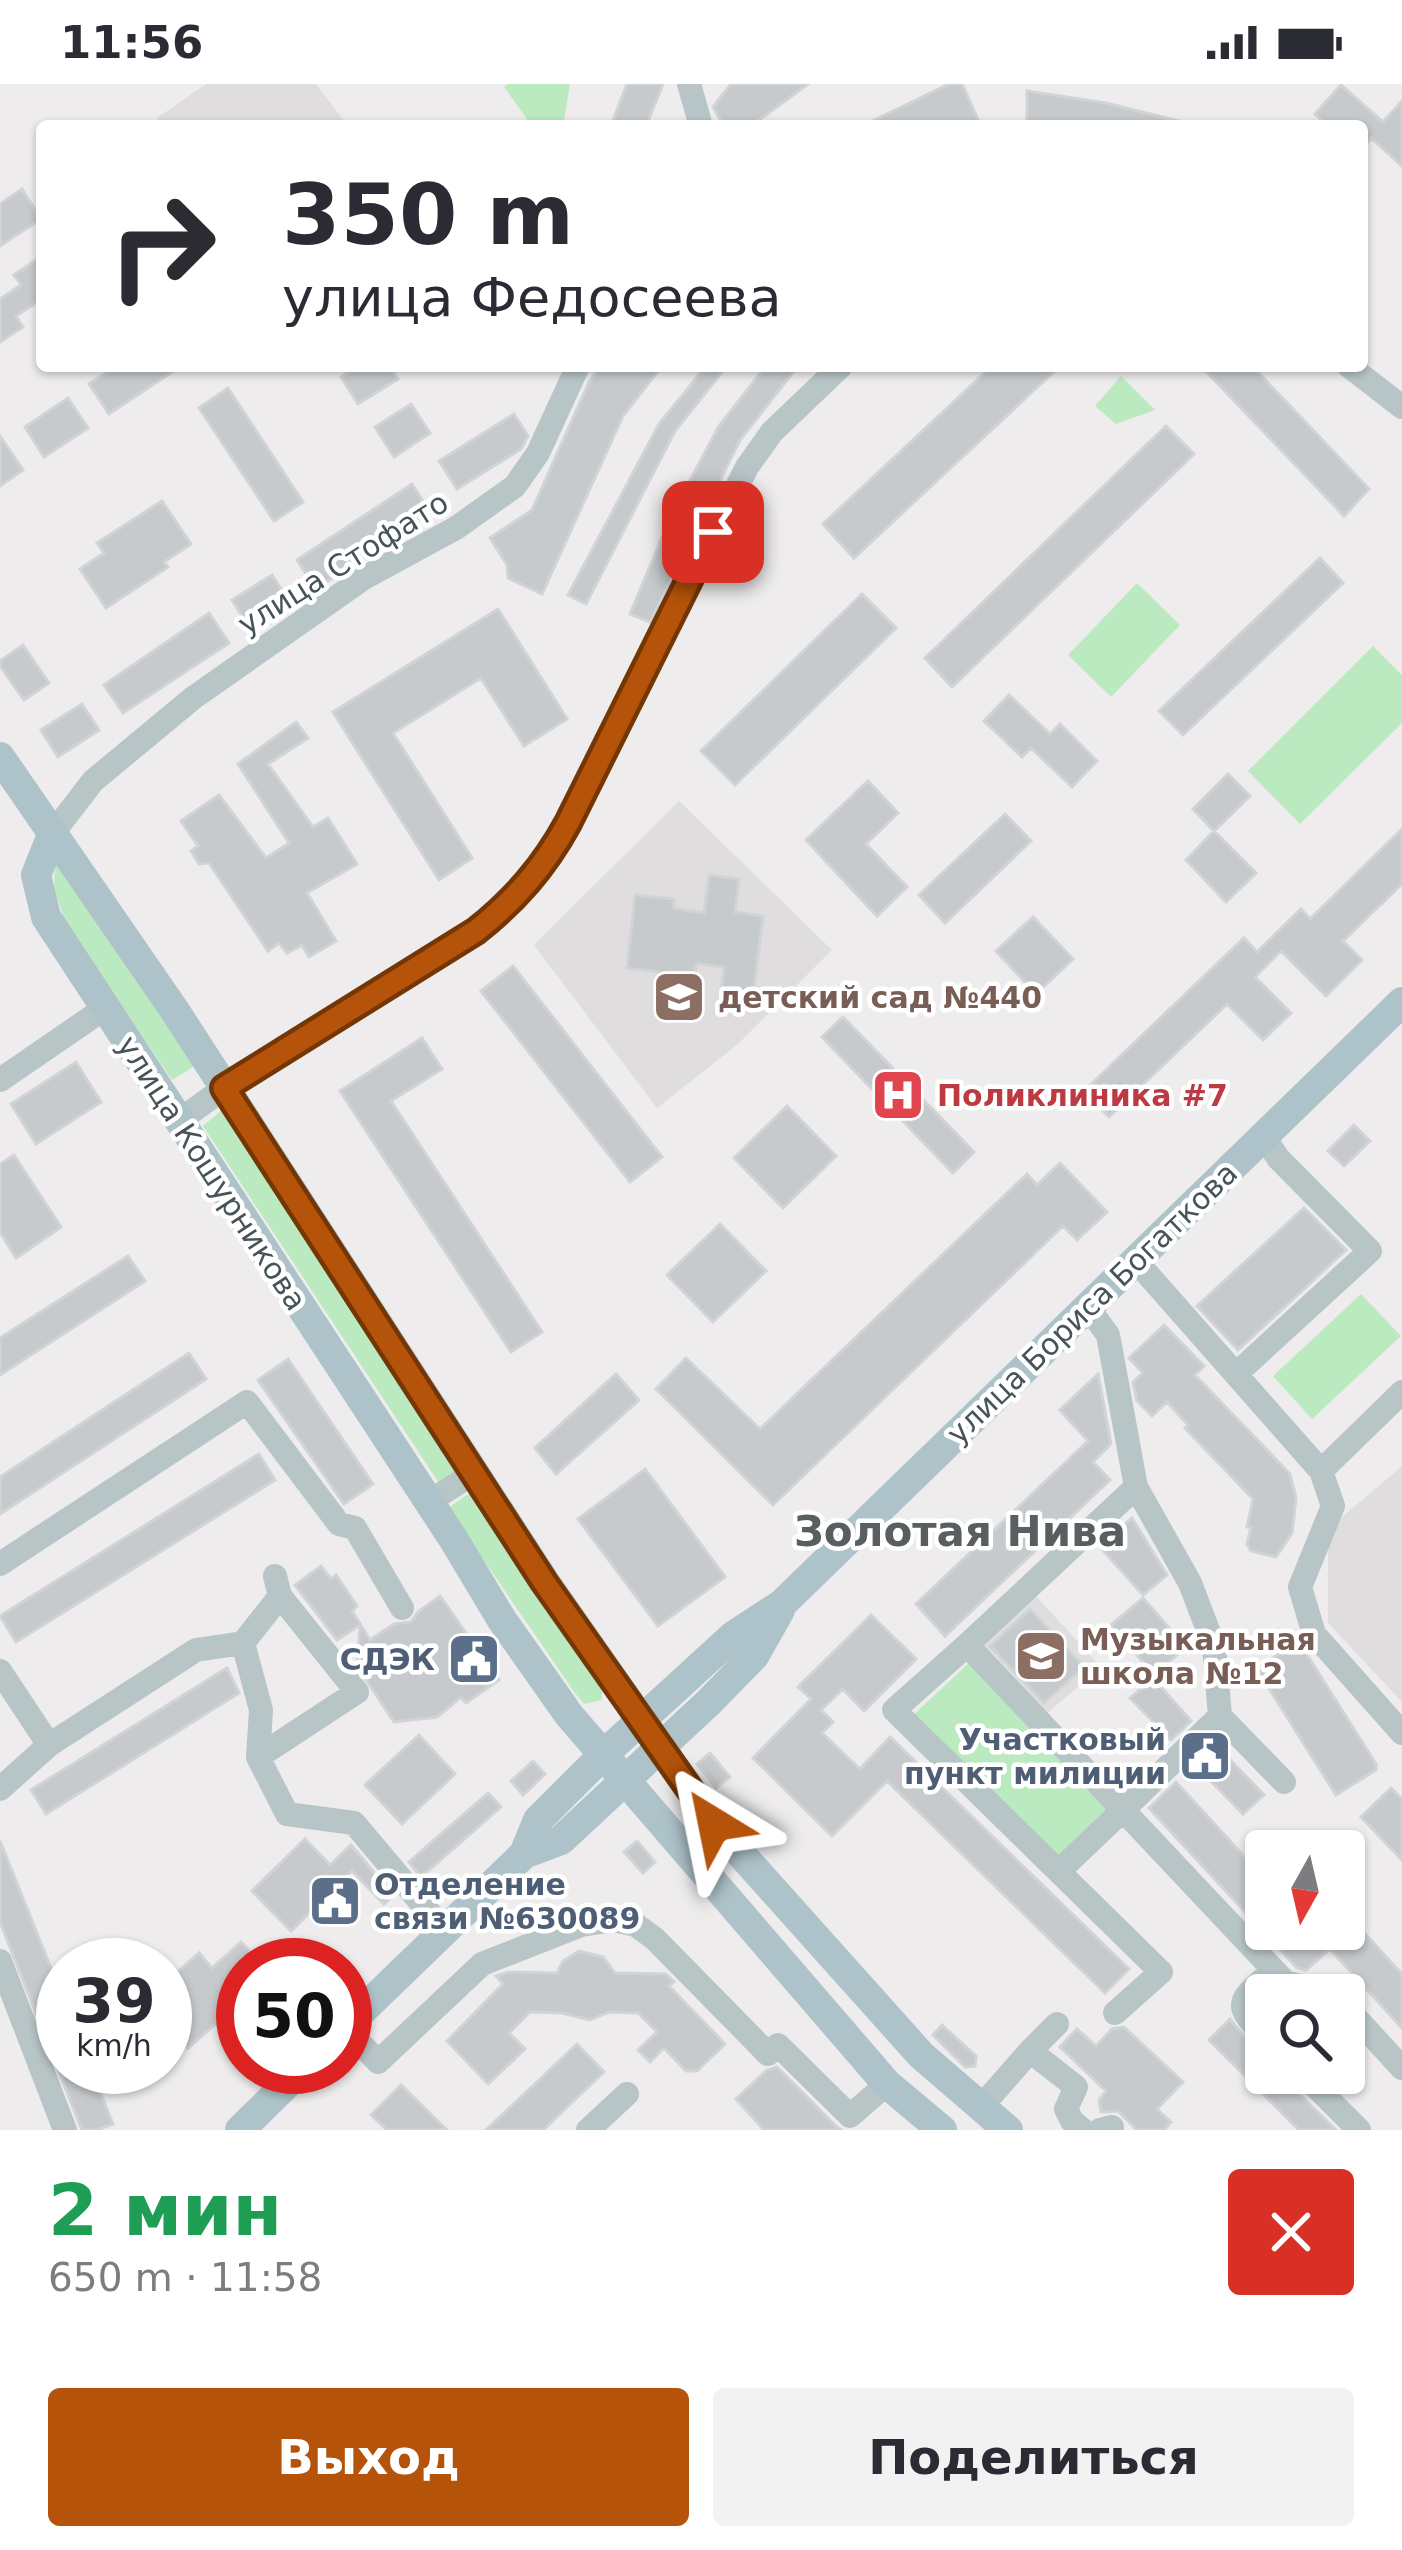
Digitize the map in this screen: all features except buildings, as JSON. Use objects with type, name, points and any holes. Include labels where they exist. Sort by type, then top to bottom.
[{"type":"main road","name":"улица Кошурникова","points":[[0,757],[224,1088],[544,1582],[724,1834],[921,2055],[1008,2130]]},
{"type":"main road","name":"улица Кошурникова","points":[[53,833],[36,875],[46,917],[502,1620],[613,1767],[887,2084],[942,2130]]},
{"type":"main road","name":"улица Бориса Богаткова","points":[[372,2001],[524,1854],[561,1840],[613,1767],[651,1732],[733,1636],[782,1604],[1402,1002]]},
{"type":"main road","name":"улица Бориса Богаткова","points":[[651,1732],[709,1702],[754,1656],[782,1604]]},
{"type":"main road","points":[[709,1702],[693,1736],[688,1764],[724,1834]]},
{"type":"main road","points":[[240,2130],[277,2094]]},
{"type":"street","points":[[689,84],[699,120]]},
{"type":"street","name":"улица Стофато","points":[[53,833],[94,781],[193,698],[364,578],[456,528],[515,486],[538,453],[575,372]]},
{"type":"street","points":[[179,1121],[476,931],[525,887],[568,823],[747,467],[772,432],[835,372]]},
{"type":"street","points":[[1356,372],[1402,407]]},
{"type":"street","points":[[0,1080],[105,1008]]},
{"type":"street","points":[[1236,1374],[1370,1251],[1278,1158],[1265,1138]]},
{"type":"street","points":[[1136,1261],[1321,1471],[1333,1507],[1300,1587],[1304,1603],[1314,1634],[1402,1732]]},
{"type":"street","points":[[1087,1306],[1108,1335],[1136,1486],[1190,1583],[1214,1646],[1220,1715],[1284,1782]]},
{"type":"street","points":[[1321,1471],[1402,1392]]},
{"type":"street","points":[[0,1564],[247,1402],[338,1524],[355,1528],[402,1608]]},
{"type":"street","points":[[428,1503],[474,1473]]},
{"type":"street","points":[[1115,2013],[1161,1972],[894,1710],[1136,1486]]},
{"type":"street","points":[[258,1757],[357,1692],[277,1586],[243,1643],[261,1710],[258,1757],[287,1814],[354,1823],[444,1930]]},
{"type":"street","points":[[0,1789],[49,1745],[196,1651],[243,1643]]},
{"type":"street","points":[[967,1645],[1278,1974]]},
{"type":"street","points":[[0,1671],[49,1745]]},
{"type":"street","points":[[1059,1871],[1220,1715]]},
{"type":"street","points":[[372,2056],[378,2062],[482,1964],[581,1924],[614,1919],[636,1925],[655,1939],[768,2054],[778,2045],[850,2116],[887,2084]]},
{"type":"street","points":[[0,1961],[64,2130]]},
{"type":"street","points":[[1270,1974],[1274,1970]]},
{"type":"street","points":[[981,2107],[1057,2024]]},
{"type":"street","points":[[1365,2028],[1402,2068]]},
{"type":"street","points":[[1030,2051],[1076,2087],[1066,2109],[1083,2130]]},
{"type":"street","points":[[588,2130],[627,2094]]},
{"type":"street","points":[[1323,2094],[1359,2130]]},
{"type":"shaded area","points":[[206,84],[316,84],[343,120],[158,120]]},
{"type":"shaded area","name":"детский сад №440","points":[[679,801],[832,950],[738,1044],[657,1108],[534,945]]},
{"type":"shaded area","points":[[1402,1466],[1402,1702],[1328,1623],[1328,1529]]},
{"type":"shaded area","name":"Музыкальная школа №12","points":[[1035,1595],[1101,1667],[1046,1714],[980,1646]]},
{"type":"green space","points":[[570,84],[564,120],[528,120],[504,87]]},
{"type":"green space","points":[[1121,376],[1155,410],[1116,424],[1095,406]]},
{"type":"green space","points":[[1137,583],[1180,625],[1111,697],[1068,655]]},
{"type":"green space","points":[[1373,646],[1402,675],[1402,723],[1300,824],[1248,771]]},
{"type":"green space","points":[[55,864],[65,867],[196,1065],[172,1080],[66,924],[54,889]]},
{"type":"green space","points":[[222,1110],[461,1469],[439,1483],[203,1126]]},
{"type":"green space","points":[[1361,1294],[1401,1336],[1312,1419],[1273,1376]]},
{"type":"green space","points":[[471,1492],[602,1686],[602,1700],[584,1704],[575,1693],[448,1508]]},
{"type":"green space","points":[[971,1661],[1110,1808],[1059,1858],[911,1717]]},
{"type":"place","name":"детский сад №440","points":[[679,997]]},
{"type":"place","name":"Поликлиника #7","points":[[898,1095]]},
{"type":"place","name":"Музыкальная школа №12","points":[[1041,1656]]},
{"type":"place","name":"СДЭК","points":[[474,1659]]},
{"type":"place","name":"Участковый пункт милиции","points":[[1205,1756]]},
{"type":"place","name":"Отделение связи №630089","points":[[335,1901]]},
{"type":"district","name":"Золотая Нива","points":[[960,1531]]},
{"type":"route","points":[[713,532],[568,823],[538,872],[512,902],[476,931],[224,1088],[544,1582],[714,1824]]}]
